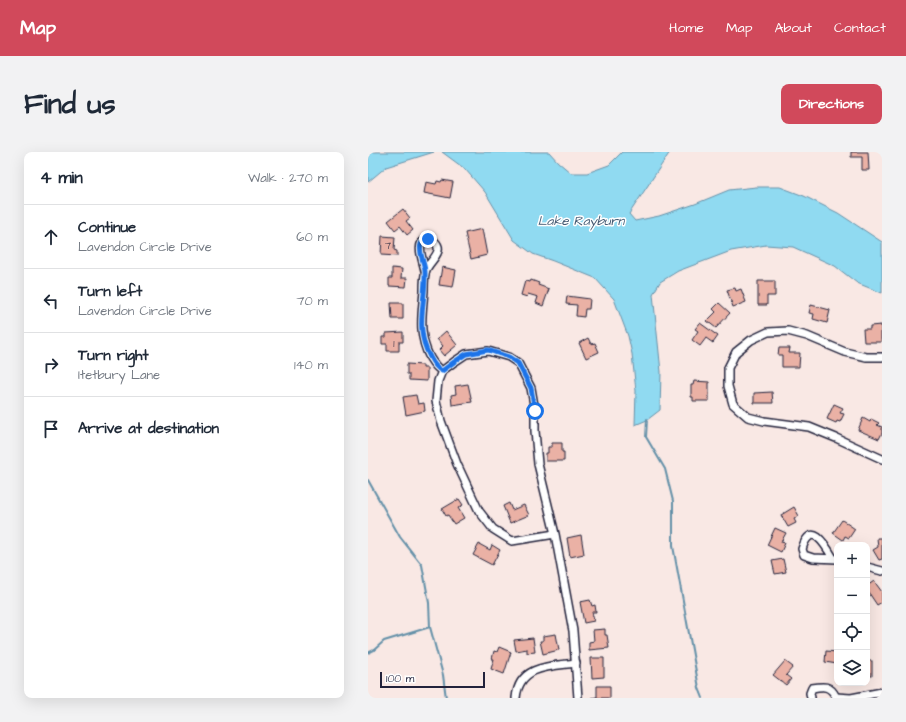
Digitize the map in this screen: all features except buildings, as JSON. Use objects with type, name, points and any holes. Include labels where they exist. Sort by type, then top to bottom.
[{"type":"street","points":[[425,271],[421,323],[422,340],[434,365],[442,371]]},
{"type":"street","points":[[882,357],[866,357],[845,352],[807,336],[788,331],[768,332],[751,340],[736,352],[728,368],[728,386],[733,404],[748,417],[764,421],[809,427],[882,458]]},
{"type":"street","points":[[555,534],[512,541],[493,529],[479,511],[457,464],[441,421],[436,401],[438,381],[442,371],[466,354],[488,350],[509,357],[518,363],[531,388],[535,411],[538,464],[555,534],[573,631],[578,698]]},
{"type":"street","points":[[870,568],[882,571]]},
{"type":"street","points":[[516,698],[516,692],[522,680],[532,670],[576,663]]},
{"type":"street","points":[[811,698],[810,694],[812,688],[818,687],[827,687],[832,690],[835,697],[851,698],[882,692]]},
{"type":"water","points":[[368,152],[434,152],[386,167],[368,182]]},
{"type":"water","name":"Lake Rayburn","points":[[442,152],[549,152],[571,173],[587,173],[609,165],[622,152],[670,152],[629,214],[635,221],[659,216],[695,204],[729,190],[756,187],[780,187],[804,196],[838,213],[882,242],[882,293],[857,283],[835,266],[793,247],[766,245],[731,251],[678,271],[660,282],[653,294],[661,372],[660,410],[647,420],[635,425],[636,391],[632,354],[628,336],[614,299],[595,278],[533,254],[514,240],[485,192],[465,169]]},
{"type":"waterway","points":[[647,419],[646,437],[665,469],[673,501],[673,546],[699,688],[703,698]]},
{"type":"waterway","points":[[368,480],[400,537],[422,565],[429,603],[430,627],[443,675],[446,698]]},
{"type":"waterway","points":[[368,653],[384,641],[430,627]]},
{"type":"route","points":[[428,239],[424,240],[420,244],[421,256],[424,262],[425,271],[421,323],[422,340],[434,365],[442,371],[466,354],[488,350],[509,357],[518,363],[531,388],[535,411]]}]
